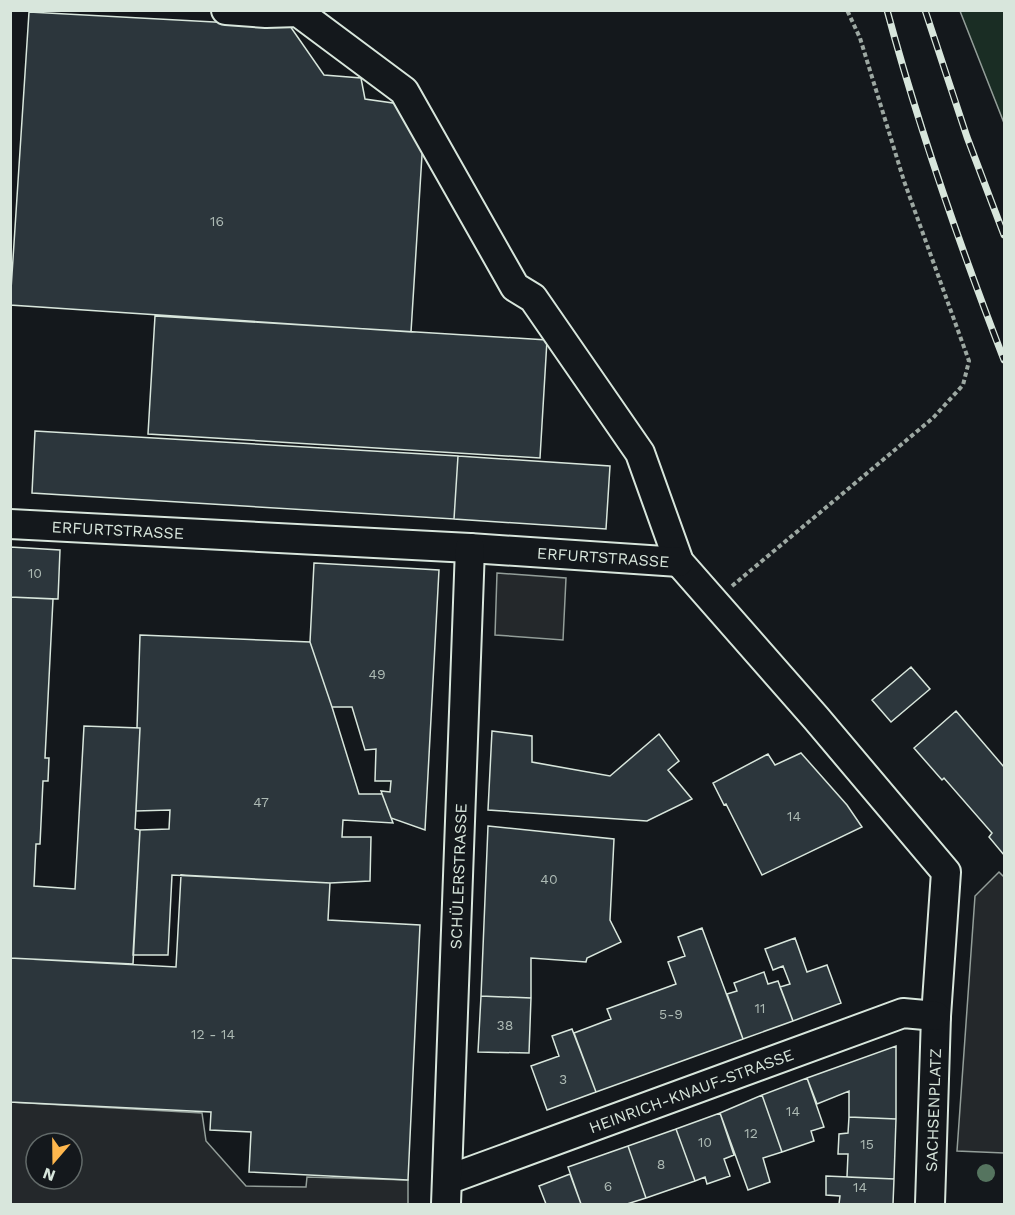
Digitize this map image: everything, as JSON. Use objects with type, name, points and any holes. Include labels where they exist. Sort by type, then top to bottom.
[{"type":"street","points":[[225,10],[266,13],[298,12],[404,91],[515,287],[533,298],[640,453],[679,562]]},
{"type":"street","name":"ERFURTSTRASSE","points":[[10,524],[470,548],[679,562],[816,718],[946,872],[936,1016]]},
{"type":"street","name":"SCHÜLERSTRASSE","points":[[447,1192],[470,548]]},
{"type":"street","name":"HEINRICH-KNAUF-STRASSE","points":[[447,1192],[903,1013],[936,1016]]},
{"type":"street","name":"SACHSENPLATZ","points":[[936,1016],[937,1204]]},
{"type":"path","points":[[713,601],[933,418],[963,385],[969,361],[904,181],[860,38],[847,10]]},
{"type":"green space","points":[[960,11],[1004,11],[1004,123]]},
{"type":"shaded area","points":[[497,573],[566,578],[563,640],[495,635]]},
{"type":"shaded area","points":[[999,872],[1004,877],[1004,1153],[957,1151],[975,896]]},
{"type":"shaded area","points":[[10,1102],[202,1113],[206,1141],[246,1186],[306,1187],[307,1177],[408,1180],[408,1204],[11,1204]]},
{"type":"building","points":[[29,12],[290,26],[324,75],[361,78],[365,99],[407,105],[423,139],[411,332],[10,305]]},
{"type":"building","points":[[155,316],[547,340],[540,458],[148,434]]},
{"type":"building","points":[[35,431],[458,456],[454,519],[32,493]]},
{"type":"building","points":[[458,456],[610,466],[606,529],[454,519]]},
{"type":"building","points":[[10,547],[60,550],[58,599],[10,597]]},
{"type":"building","points":[[314,563],[439,570],[425,830],[391,818],[381,791],[390,792],[391,781],[375,781],[376,749],[365,750],[352,707],[332,707],[310,642]]},
{"type":"building","points":[[10,597],[53,599],[45,758],[49,758],[48,781],[43,781],[40,844],[36,844],[34,886],[75,889],[84,726],[140,728],[135,829],[140,830],[133,964],[10,958]]},
{"type":"building","points":[[140,635],[310,642],[359,794],[382,794],[393,823],[343,820],[342,837],[371,837],[370,881],[330,883],[172,875],[168,955],[133,955],[140,830],[169,829],[170,810],[136,811],[140,728],[137,728]]},
{"type":"building","points":[[911,667],[930,689],[891,722],[872,700]]},
{"type":"building","points":[[956,711],[1004,767],[1004,855],[989,837],[992,833],[944,778],[942,780],[914,748]]},
{"type":"building","points":[[492,731],[532,736],[532,762],[610,776],[659,734],[679,761],[668,770],[692,799],[647,821],[488,810]]},
{"type":"building","points":[[801,753],[847,805],[862,827],[762,875],[713,783],[768,754],[775,765]]},
{"type":"building","points":[[488,826],[614,839],[610,920],[621,942],[587,958],[586,962],[531,958],[531,998],[481,996]]},
{"type":"building","points":[[181,875],[330,883],[328,920],[420,925],[408,1180],[249,1172],[251,1132],[210,1130],[211,1112],[10,1102],[10,958],[176,967]]},
{"type":"building","points":[[702,928],[743,1039],[596,1092],[574,1033],[611,1019],[607,1009],[676,984],[668,962],[685,956],[678,937]]},
{"type":"building","points":[[795,938],[807,972],[827,965],[841,1003],[793,1021],[780,987],[790,984],[783,966],[773,970],[765,949]]},
{"type":"building","points":[[764,972],[768,984],[778,981],[793,1021],[743,1039],[727,994],[737,991],[734,983]]},
{"type":"building","points":[[481,996],[531,998],[529,1053],[478,1052]]},
{"type":"building","points":[[572,1029],[596,1092],[547,1110],[531,1066],[559,1056],[552,1036]]},
{"type":"building","points":[[896,1046],[896,1119],[849,1117],[849,1091],[817,1104],[807,1078]]},
{"type":"building","points":[[807,1078],[824,1127],[811,1131],[814,1141],[782,1152],[762,1095]]},
{"type":"building","points":[[762,1095],[782,1152],[763,1158],[770,1182],[748,1190],[720,1113]]},
{"type":"building","points":[[720,1113],[734,1155],[724,1159],[730,1176],[707,1184],[705,1177],[695,1181],[676,1129]]},
{"type":"building","points":[[849,1117],[896,1119],[894,1179],[847,1177],[848,1154],[838,1154],[839,1134],[848,1133]]},
{"type":"building","points":[[676,1129],[695,1181],[646,1198],[628,1146]]},
{"type":"building","points":[[628,1146],[646,1198],[627,1204],[581,1204],[568,1167]]},
{"type":"building","points":[[570,1174],[581,1204],[546,1204],[539,1186]]},
{"type":"building","points":[[826,1176],[894,1179],[893,1204],[839,1204],[840,1196],[826,1195]]},
{"type":"railway","points":[[887,10],[941,187],[1004,360]]},
{"type":"railway","points":[[925,10],[967,137],[1004,235]]}]
